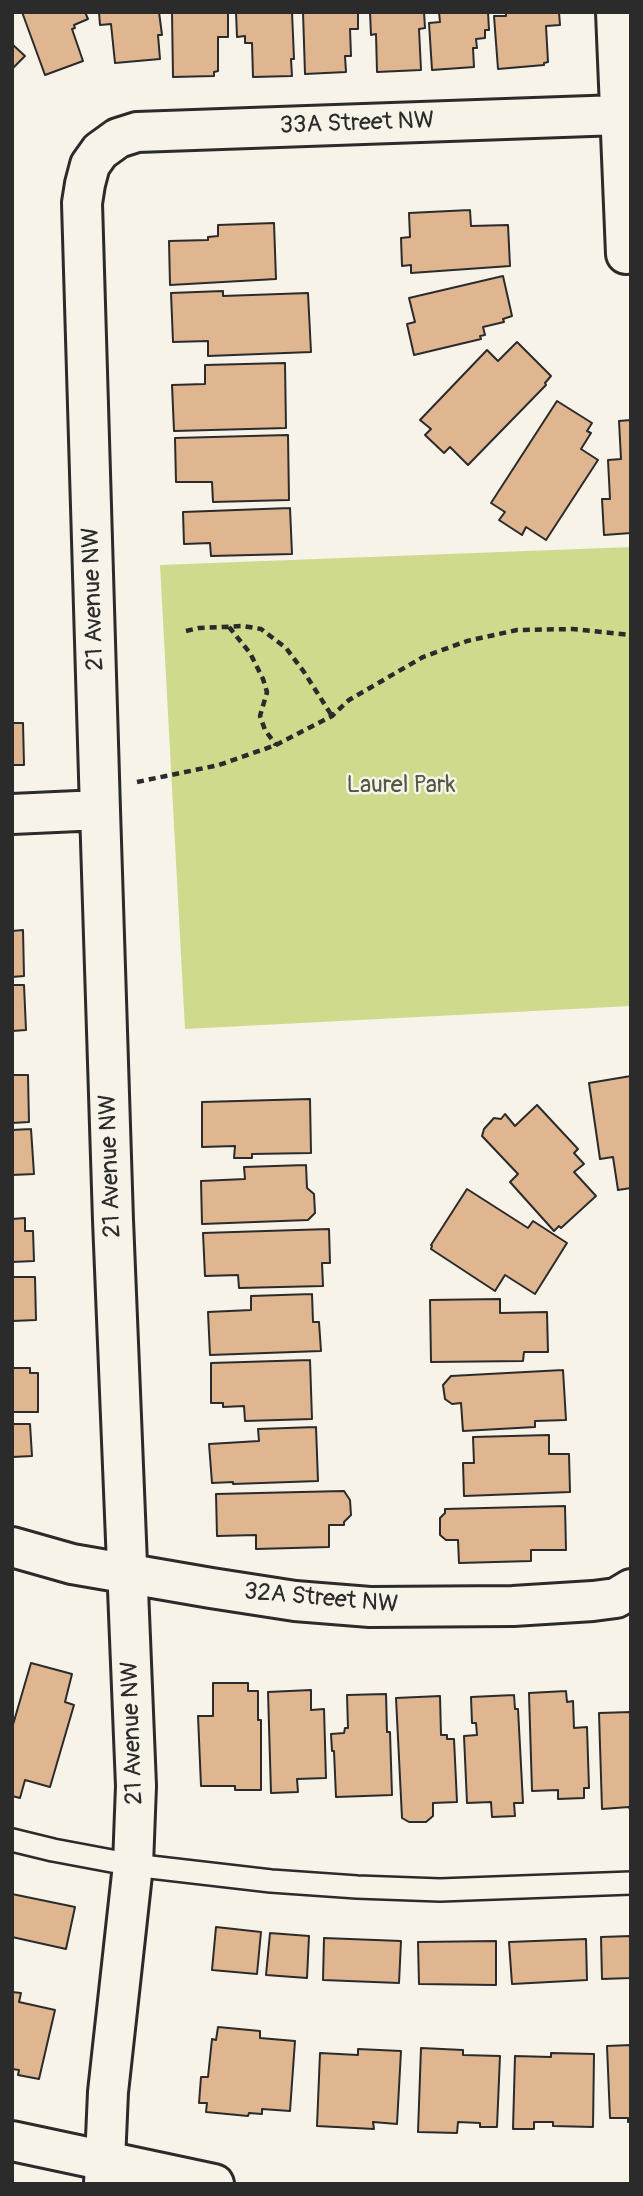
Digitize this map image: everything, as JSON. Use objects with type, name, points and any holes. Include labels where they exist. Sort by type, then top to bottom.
[{"type":"street","points":[[616,12],[626,254]]},
{"type":"street","name":"33A Street NW","points":[[100,151],[118,138],[137,132],[620,115]]},
{"type":"street","name":"21 Avenue NW","points":[[100,151],[90,165],[82,203],[112,1206],[136,1786],[133,1864],[108,2092],[104,2173]]},
{"type":"street","points":[[12,814],[100,799]]},
{"type":"street","name":"32A Street NW","points":[[12,1547],[72,1564],[295,1601],[370,1607],[513,1606],[593,1601],[616,1598],[631,1589]]},
{"type":"street","points":[[12,2141],[104,2173],[214,2184]]},
{"type":"lane","points":[[12,1840],[133,1864],[271,1881],[357,1887],[440,1890],[631,1883]]},
{"type":"path","points":[[228,626],[250,653],[264,679],[267,692],[260,716],[265,730],[276,745]]},
{"type":"path","points":[[186,631],[228,626],[261,629],[286,648],[332,716]]},
{"type":"path","points":[[100,799],[136,782],[219,765],[276,745],[332,716],[349,700],[424,657],[467,641],[517,630],[573,629],[631,635]]},
{"type":"green space","name":"Laurel Park","points":[[631,547],[631,1006],[185,1029],[160,565]]},
{"type":"building","points":[[22,12],[85,12],[88,19],[74,25],[75,28],[72,29],[83,61],[45,75]]},
{"type":"building","points":[[99,12],[159,12],[162,35],[158,35],[160,59],[115,63],[111,24],[100,25]]},
{"type":"building","points":[[172,12],[228,12],[228,37],[218,37],[218,71],[214,72],[214,76],[173,77]]},
{"type":"building","points":[[236,12],[292,12],[292,76],[253,77],[252,43],[245,43],[245,36],[237,37]]},
{"type":"building","points":[[303,12],[358,12],[358,29],[350,29],[351,56],[345,56],[346,72],[305,74]]},
{"type":"building","points":[[370,12],[424,12],[425,28],[419,29],[421,70],[377,72],[376,34],[371,35]]},
{"type":"building","points":[[439,12],[488,12],[489,30],[485,30],[485,38],[476,39],[477,48],[473,48],[474,67],[432,70],[429,23],[440,22]]},
{"type":"building","points":[[506,12],[559,12],[560,25],[546,26],[548,62],[544,65],[498,69],[494,16],[506,16]]},
{"type":"building","points":[[12,44],[25,56],[12,69]]},
{"type":"building","points":[[470,210],[471,226],[508,225],[510,266],[411,273],[411,265],[402,266],[401,238],[410,237],[409,213]]},
{"type":"building","points":[[274,223],[276,279],[170,285],[169,241],[208,240],[208,237],[218,236],[218,225]]},
{"type":"building","points":[[503,276],[512,316],[503,319],[504,322],[483,327],[485,335],[480,336],[481,339],[414,355],[407,324],[415,322],[409,298]]},
{"type":"building","points":[[223,291],[223,296],[308,293],[311,352],[208,356],[208,341],[173,342],[171,293]]},
{"type":"building","points":[[517,342],[551,376],[546,385],[468,465],[450,447],[444,453],[425,435],[431,429],[420,420],[487,350],[498,361]]},
{"type":"building","points":[[285,363],[286,428],[174,431],[172,385],[205,384],[205,365]]},
{"type":"building","points":[[557,401],[592,423],[587,431],[591,433],[581,449],[598,460],[546,540],[526,527],[522,535],[499,520],[505,512],[491,503]]},
{"type":"building","points":[[631,420],[631,533],[604,535],[602,499],[610,499],[608,460],[621,459],[619,421]]},
{"type":"building","points":[[288,435],[289,500],[213,502],[212,482],[176,482],[175,438]]},
{"type":"building","points":[[290,508],[292,554],[211,556],[210,543],[184,544],[183,512]]},
{"type":"building","points":[[12,723],[23,723],[24,765],[12,765]]},
{"type":"building","points":[[23,930],[24,976],[12,977],[12,931]]},
{"type":"building","points":[[12,985],[24,985],[26,1030],[12,1031]]},
{"type":"building","points":[[12,1075],[28,1075],[29,1122],[12,1123]]},
{"type":"building","points":[[631,1076],[631,1188],[618,1190],[613,1157],[600,1159],[589,1083]]},
{"type":"building","points":[[310,1099],[311,1153],[252,1154],[252,1158],[234,1158],[235,1146],[202,1147],[202,1102]]},
{"type":"building","points":[[537,1105],[578,1149],[574,1153],[584,1164],[574,1172],[596,1196],[561,1228],[559,1226],[554,1231],[510,1182],[518,1174],[482,1136],[484,1129],[494,1118],[501,1119],[505,1114],[515,1126]]},
{"type":"building","points":[[31,1129],[34,1174],[12,1175],[12,1130]]},
{"type":"building","points":[[306,1165],[307,1188],[314,1194],[315,1213],[308,1220],[202,1224],[201,1181],[245,1179],[244,1167]]},
{"type":"building","points":[[467,1189],[528,1228],[533,1221],[567,1243],[535,1294],[505,1275],[495,1291],[431,1249]]},
{"type":"building","points":[[25,1218],[25,1231],[33,1231],[34,1261],[12,1262],[12,1219]]},
{"type":"building","points":[[329,1229],[330,1263],[322,1263],[323,1286],[239,1288],[238,1275],[205,1276],[203,1233]]},
{"type":"building","points":[[12,1277],[35,1277],[36,1320],[12,1321]]},
{"type":"building","points":[[312,1294],[313,1322],[319,1322],[321,1351],[210,1355],[208,1312],[251,1310],[251,1296]]},
{"type":"building","points":[[500,1299],[500,1313],[547,1312],[548,1352],[524,1352],[523,1361],[431,1362],[430,1300]]},
{"type":"building","points":[[310,1360],[312,1419],[245,1421],[244,1406],[223,1407],[223,1403],[211,1403],[211,1363]]},
{"type":"building","points":[[12,1368],[30,1368],[30,1373],[38,1373],[38,1412],[12,1412]]},
{"type":"building","points":[[563,1370],[566,1420],[535,1421],[535,1427],[463,1431],[461,1403],[452,1404],[445,1399],[443,1385],[451,1376]]},
{"type":"building","points":[[12,1424],[30,1424],[32,1456],[12,1457]]},
{"type":"building","points":[[316,1427],[318,1481],[212,1483],[209,1444],[259,1441],[258,1429]]},
{"type":"building","points":[[549,1435],[549,1454],[569,1454],[570,1492],[464,1496],[463,1463],[474,1463],[473,1437]]},
{"type":"building","points":[[344,1491],[350,1500],[351,1515],[344,1525],[329,1525],[329,1547],[256,1549],[256,1535],[217,1536],[216,1494]]},
{"type":"building","points":[[565,1506],[566,1550],[531,1550],[531,1561],[459,1563],[458,1540],[446,1540],[440,1535],[440,1518],[445,1509]]},
{"type":"building","points":[[31,1663],[72,1674],[65,1702],[74,1705],[50,1787],[25,1780],[20,1798],[12,1796],[12,1728]]},
{"type":"building","points":[[213,1683],[248,1683],[248,1691],[258,1691],[258,1720],[261,1720],[261,1790],[235,1790],[235,1786],[201,1786],[198,1716],[213,1716]]},
{"type":"building","points":[[311,1690],[311,1710],[324,1709],[326,1778],[297,1779],[298,1792],[271,1793],[268,1692]]},
{"type":"building","points":[[566,1691],[567,1702],[573,1701],[574,1728],[587,1727],[589,1788],[584,1788],[584,1798],[558,1799],[558,1790],[532,1791],[529,1693]]},
{"type":"building","points":[[386,1694],[392,1795],[336,1797],[331,1734],[344,1733],[345,1728],[348,1728],[347,1695]]},
{"type":"building","points":[[514,1695],[515,1709],[518,1709],[523,1803],[514,1803],[515,1816],[492,1817],[491,1802],[467,1803],[464,1736],[477,1735],[476,1723],[472,1723],[471,1697]]},
{"type":"building","points":[[440,1696],[441,1735],[454,1739],[457,1802],[433,1803],[433,1816],[426,1822],[409,1822],[402,1818],[396,1698]]},
{"type":"building","points":[[631,1712],[631,1813],[629,1807],[602,1809],[599,1713]]},
{"type":"building","points":[[12,1894],[75,1907],[66,1949],[12,1937]]},
{"type":"building","points":[[216,1927],[261,1932],[257,1974],[212,1970]]},
{"type":"building","points":[[270,1933],[309,1936],[307,1978],[266,1975]]},
{"type":"building","points":[[631,1936],[631,1978],[602,1979],[601,1937]]},
{"type":"building","points":[[324,1938],[401,1941],[399,1983],[323,1980]]},
{"type":"building","points":[[586,1939],[587,1980],[512,1984],[509,1942]]},
{"type":"building","points":[[496,1941],[496,1985],[419,1984],[418,1942]]},
{"type":"building","points":[[12,1992],[21,1993],[19,2002],[55,2010],[39,2079],[18,2075],[19,2070],[12,2069]]},
{"type":"building","points":[[218,2027],[260,2031],[260,2038],[295,2041],[290,2111],[262,2109],[262,2114],[249,2113],[248,2116],[206,2112],[207,2103],[199,2103],[201,2077],[208,2077],[212,2039],[216,2040]]},
{"type":"building","points":[[631,2045],[631,2122],[628,2122],[628,2118],[610,2118],[607,2046]]},
{"type":"building","points":[[421,2048],[463,2050],[463,2055],[500,2056],[497,2127],[480,2127],[480,2123],[458,2122],[457,2133],[418,2132]]},
{"type":"building","points":[[358,2049],[401,2051],[397,2124],[373,2122],[374,2129],[317,2126],[320,2053],[358,2055]]},
{"type":"building","points":[[551,2053],[594,2054],[593,2127],[553,2126],[553,2122],[534,2122],[534,2129],[513,2129],[515,2056],[551,2057]]}]
